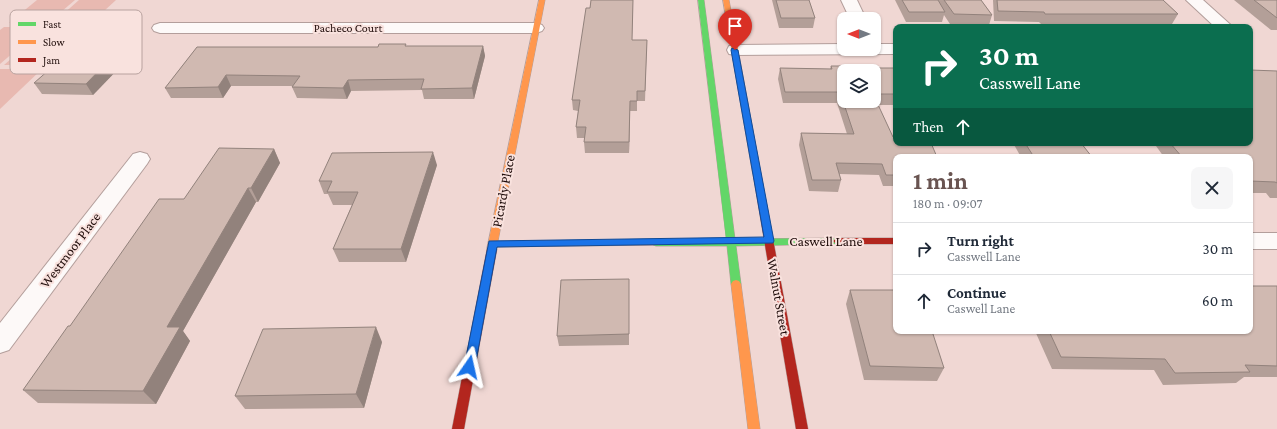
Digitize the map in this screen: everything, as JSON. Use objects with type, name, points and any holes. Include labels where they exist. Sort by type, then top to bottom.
[{"type":"street","name":"Picardy Place","points":[[458,429],[492,244],[542,0]]},
{"type":"street","points":[[701,0],[732,241],[754,429]]},
{"type":"street","name":"Walnut Street","points":[[726,0],[770,241],[802,429]]},
{"type":"street","points":[[849,0],[855,12]]},
{"type":"street","points":[[1194,0],[1222,24]]},
{"type":"street","name":"Pacheco Court","points":[[160,28],[536,28]]},
{"type":"street","points":[[735,50],[837,49]]},
{"type":"street","points":[[881,49],[893,50]]},
{"type":"street","name":"Westmoor Place","points":[[0,342],[140,159]]},
{"type":"street","name":"Caswell Lane","points":[[492,244],[732,241],[893,241]]},
{"type":"street","points":[[1253,241],[1277,241]]},
{"type":"shaded area","points":[[37,0],[75,0],[63,10],[25,10]]},
{"type":"shaded area","points":[[79,0],[116,0],[105,10],[68,10]]},
{"type":"shaded area","points":[[4,27],[10,27],[10,55],[0,64],[0,30]]},
{"type":"shaded area","points":[[10,60],[10,65],[4,65]]},
{"type":"shaded area","points":[[0,69],[10,69],[10,74],[37,74],[0,109]]},
{"type":"building","points":[[591,0],[633,0],[632,40],[647,40],[645,91],[637,91],[637,101],[630,101],[629,142],[584,142],[586,127],[576,127],[580,100],[572,100],[586,8],[590,8]]},
{"type":"building","points":[[776,0],[809,0],[815,18],[781,18]]},
{"type":"building","points":[[902,0],[938,0],[945,12],[909,12]]},
{"type":"building","points":[[944,0],[981,0],[992,15],[954,14]]},
{"type":"building","points":[[997,0],[1163,0],[1178,14],[1045,14],[1044,12],[998,11]]},
{"type":"building","points":[[1254,0],[1277,0],[1277,18]]},
{"type":"building","points":[[379,44],[406,44],[405,46],[483,46],[472,88],[421,89],[424,79],[348,80],[343,88],[292,87],[300,76],[226,75],[218,87],[165,88],[197,47],[378,47]]},
{"type":"building","points":[[831,66],[837,66],[837,92],[785,92],[780,68],[832,69]]},
{"type":"building","points":[[881,68],[893,68],[893,94],[881,94]]},
{"type":"building","points":[[1253,70],[1277,71],[1277,183],[1253,181],[1253,154],[1179,154],[1173,146],[1253,146]]},
{"type":"building","points":[[44,74],[96,74],[86,84],[34,83]]},
{"type":"building","points":[[845,108],[880,108],[893,137],[893,146],[932,146],[936,154],[893,154],[893,175],[886,175],[882,164],[836,163],[841,180],[812,180],[801,133],[854,134]]},
{"type":"building","points":[[1027,146],[1083,146],[1090,154],[1032,154]]},
{"type":"building","points":[[219,148],[274,149],[251,188],[248,188],[167,327],[180,327],[143,391],[23,390],[159,199],[184,199]]},
{"type":"building","points":[[433,152],[401,249],[333,249],[358,192],[327,192],[332,181],[319,181],[332,153]]},
{"type":"building","points":[[629,279],[629,334],[557,336],[561,280]]},
{"type":"building","points":[[1253,286],[1277,286],[1277,366],[1245,365],[1250,372],[1175,373],[1165,359],[1061,357],[1050,334],[1253,334]]},
{"type":"building","points":[[850,290],[893,290],[893,334],[933,334],[944,368],[870,366]]},
{"type":"building","points":[[376,327],[356,394],[235,396],[263,329]]},
{"type":"traffic: fast","points":[[701,0],[736,284]]},
{"type":"traffic: fast","points":[[656,243],[838,241]]},
{"type":"traffic: slow","points":[[492,249],[542,0]]},
{"type":"traffic: slow","points":[[726,0],[757,174]]},
{"type":"traffic: slow","points":[[493,244],[656,243]]},
{"type":"traffic: slow","points":[[736,284],[754,429]]},
{"type":"traffic: jam","points":[[757,174],[802,429]]},
{"type":"traffic: jam","points":[[838,241],[893,241]]},
{"type":"traffic: jam","points":[[458,429],[492,249]]},
{"type":"route","points":[[469,367],[492,244],[770,241],[735,50]]}]
